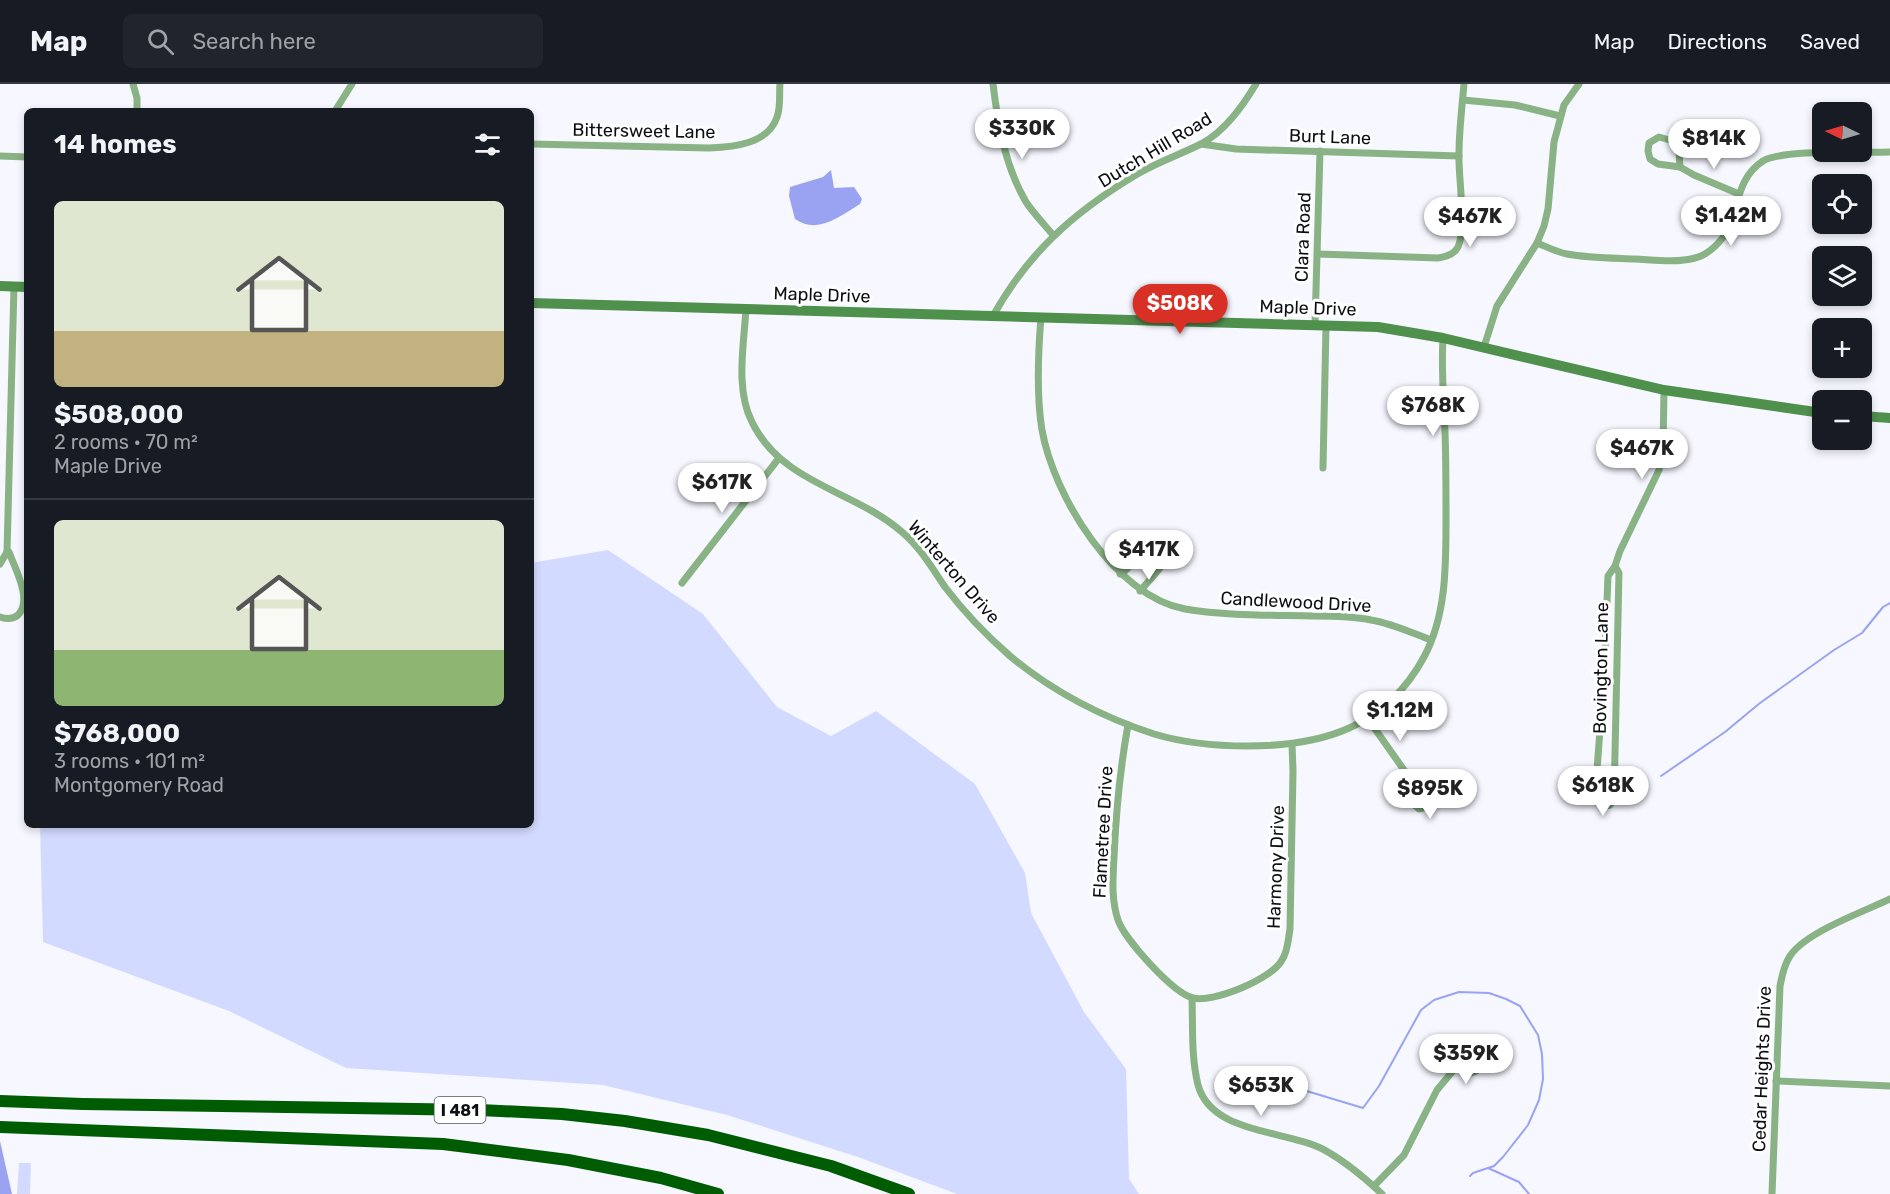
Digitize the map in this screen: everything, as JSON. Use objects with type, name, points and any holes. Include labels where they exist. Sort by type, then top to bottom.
[{"type":"highway","name":"I 481","points":[[0,1101],[480,1110],[562,1114],[625,1121],[729,1140],[831,1166],[909,1194]]},
{"type":"highway","name":"I 481","points":[[0,1127],[443,1144],[568,1160],[661,1178],[718,1194]]},
{"type":"street","points":[[132,84],[137,98],[137,108]]},
{"type":"street","points":[[337,108],[352,84]]},
{"type":"street","name":"Bittersweet Lane","points":[[534,144],[736,147],[754,140],[768,130],[777,117],[780,84]]},
{"type":"street","points":[[993,84],[1004,149],[1015,178],[1026,201],[1053,235]]},
{"type":"street","name":"Dutch Hill Road","points":[[993,316],[1031,259],[1053,235],[1077,215],[1135,175],[1201,144],[1216,134],[1230,120],[1256,84]]},
{"type":"street","points":[[1318,254],[1438,258],[1449,256],[1458,246],[1462,183],[1459,156],[1464,84]]},
{"type":"street","points":[[1484,346],[1497,306],[1537,243],[1548,209],[1554,141],[1560,116],[1579,84]]},
{"type":"street","points":[[1463,100],[1515,105],[1560,116]]},
{"type":"street","points":[[1680,166],[1679,152],[1672,141],[1659,137],[1649,143],[1650,159],[1658,164],[1680,166],[1694,175],[1738,194]]},
{"type":"street","name":"Burt Lane","points":[[1201,144],[1236,149],[1459,156]]},
{"type":"street","name":"Clara Road","points":[[1320,151],[1318,254],[1323,468]]},
{"type":"street","points":[[1537,243],[1564,253],[1585,257],[1678,261],[1697,258],[1721,239],[1728,229],[1738,194],[1753,169],[1771,157],[1785,154],[1890,152]]},
{"type":"street","points":[[0,156],[24,157]]},
{"type":"street","points":[[0,286],[24,286]]},
{"type":"street","points":[[0,564],[6,552],[14,286]]},
{"type":"street","name":"Maple Drive","points":[[534,303],[1378,327],[1484,346],[1664,390],[1812,412]]},
{"type":"street","name":"Winterton Drive","points":[[746,309],[743,391],[748,413],[766,446],[779,459],[798,473],[862,506],[904,533],[977,625],[1035,675],[1077,702],[1156,735],[1227,746],[1292,744],[1331,735],[1368,719],[1404,685],[1423,658],[1440,614],[1444,586],[1446,537],[1445,430],[1441,373],[1443,338]]},
{"type":"street","name":"Candlewood Drive","points":[[1041,317],[1038,401],[1042,432],[1050,464],[1072,508],[1091,537],[1120,574],[1140,591],[1160,602],[1184,609],[1261,615],[1351,617],[1373,620],[1431,640]]},
{"type":"street","name":"Bovington Lane","points":[[1616,566],[1619,573],[1614,798],[1610,805],[1606,806],[1598,803],[1595,796],[1608,576],[1616,566],[1620,551],[1659,470],[1663,450],[1664,390]]},
{"type":"street","points":[[1872,417],[1890,418]]},
{"type":"street","points":[[682,583],[779,459]]},
{"type":"street","points":[[1120,574],[1156,536],[1163,536],[1171,540],[1173,547],[1169,557],[1140,591]]},
{"type":"street","points":[[0,617],[10,619],[17,616],[23,607],[24,595],[9,552],[6,552]]},
{"type":"street","points":[[1605,643],[1617,644]]},
{"type":"street","points":[[1368,719],[1411,780]]},
{"type":"street","name":"Flametree Drive","points":[[1128,725],[1119,775],[1116,809],[1113,904],[1119,923],[1130,942],[1155,969],[1184,995],[1192,998]]},
{"type":"street","name":"Harmony Drive","points":[[1192,998],[1208,999],[1258,980],[1274,971],[1282,961],[1290,929],[1292,744]]},
{"type":"street","points":[[1422,778],[1427,781],[1432,790],[1433,799],[1430,806],[1419,808],[1413,804],[1408,788],[1411,780],[1422,778]]},
{"type":"street","name":"Cedar Heights Drive","points":[[1772,1194],[1779,986],[1783,968],[1790,955],[1802,942],[1890,899]]},
{"type":"street","points":[[1192,998],[1194,1049],[1199,1086],[1208,1104],[1233,1123],[1265,1130],[1326,1151],[1382,1194]]},
{"type":"street","points":[[1474,1042],[1483,1048],[1486,1059],[1477,1072],[1466,1073],[1457,1066],[1455,1050],[1463,1043],[1474,1042]]},
{"type":"street","points":[[1374,1186],[1404,1155],[1437,1090],[1457,1066]]},
{"type":"street","points":[[1776,1081],[1890,1086]]},
{"type":"shaded area","points":[[608,550],[703,614],[777,707],[831,736],[876,711],[975,784],[1025,873],[1031,913],[1084,1012],[1126,1069],[1129,1179],[1139,1194],[957,1194],[858,1157],[727,1115],[603,1085],[346,1068],[229,1011],[43,942],[40,828],[534,828],[534,562]]},
{"type":"shaded area","points":[[19,1163],[31,1163],[30,1194],[17,1194]]},
{"type":"water","points":[[831,170],[834,188],[854,187],[862,199],[860,204],[829,222],[812,225],[795,219],[789,196],[790,187],[823,177]]},
{"type":"water","points":[[0,1141],[12,1194],[0,1194]]},
{"type":"waterway","points":[[1661,776],[1725,732],[1760,703],[1834,650],[1862,633],[1883,607],[1890,603]]},
{"type":"waterway","points":[[1290,1086],[1363,1108],[1379,1086],[1421,1010],[1434,1000],[1459,992],[1489,993],[1506,999],[1520,1006],[1538,1035],[1542,1054],[1543,1079],[1539,1100],[1528,1125],[1503,1157],[1494,1166],[1488,1168]]},
{"type":"waterway","points":[[1470,1176],[1488,1168],[1519,1182],[1529,1194]]}]
